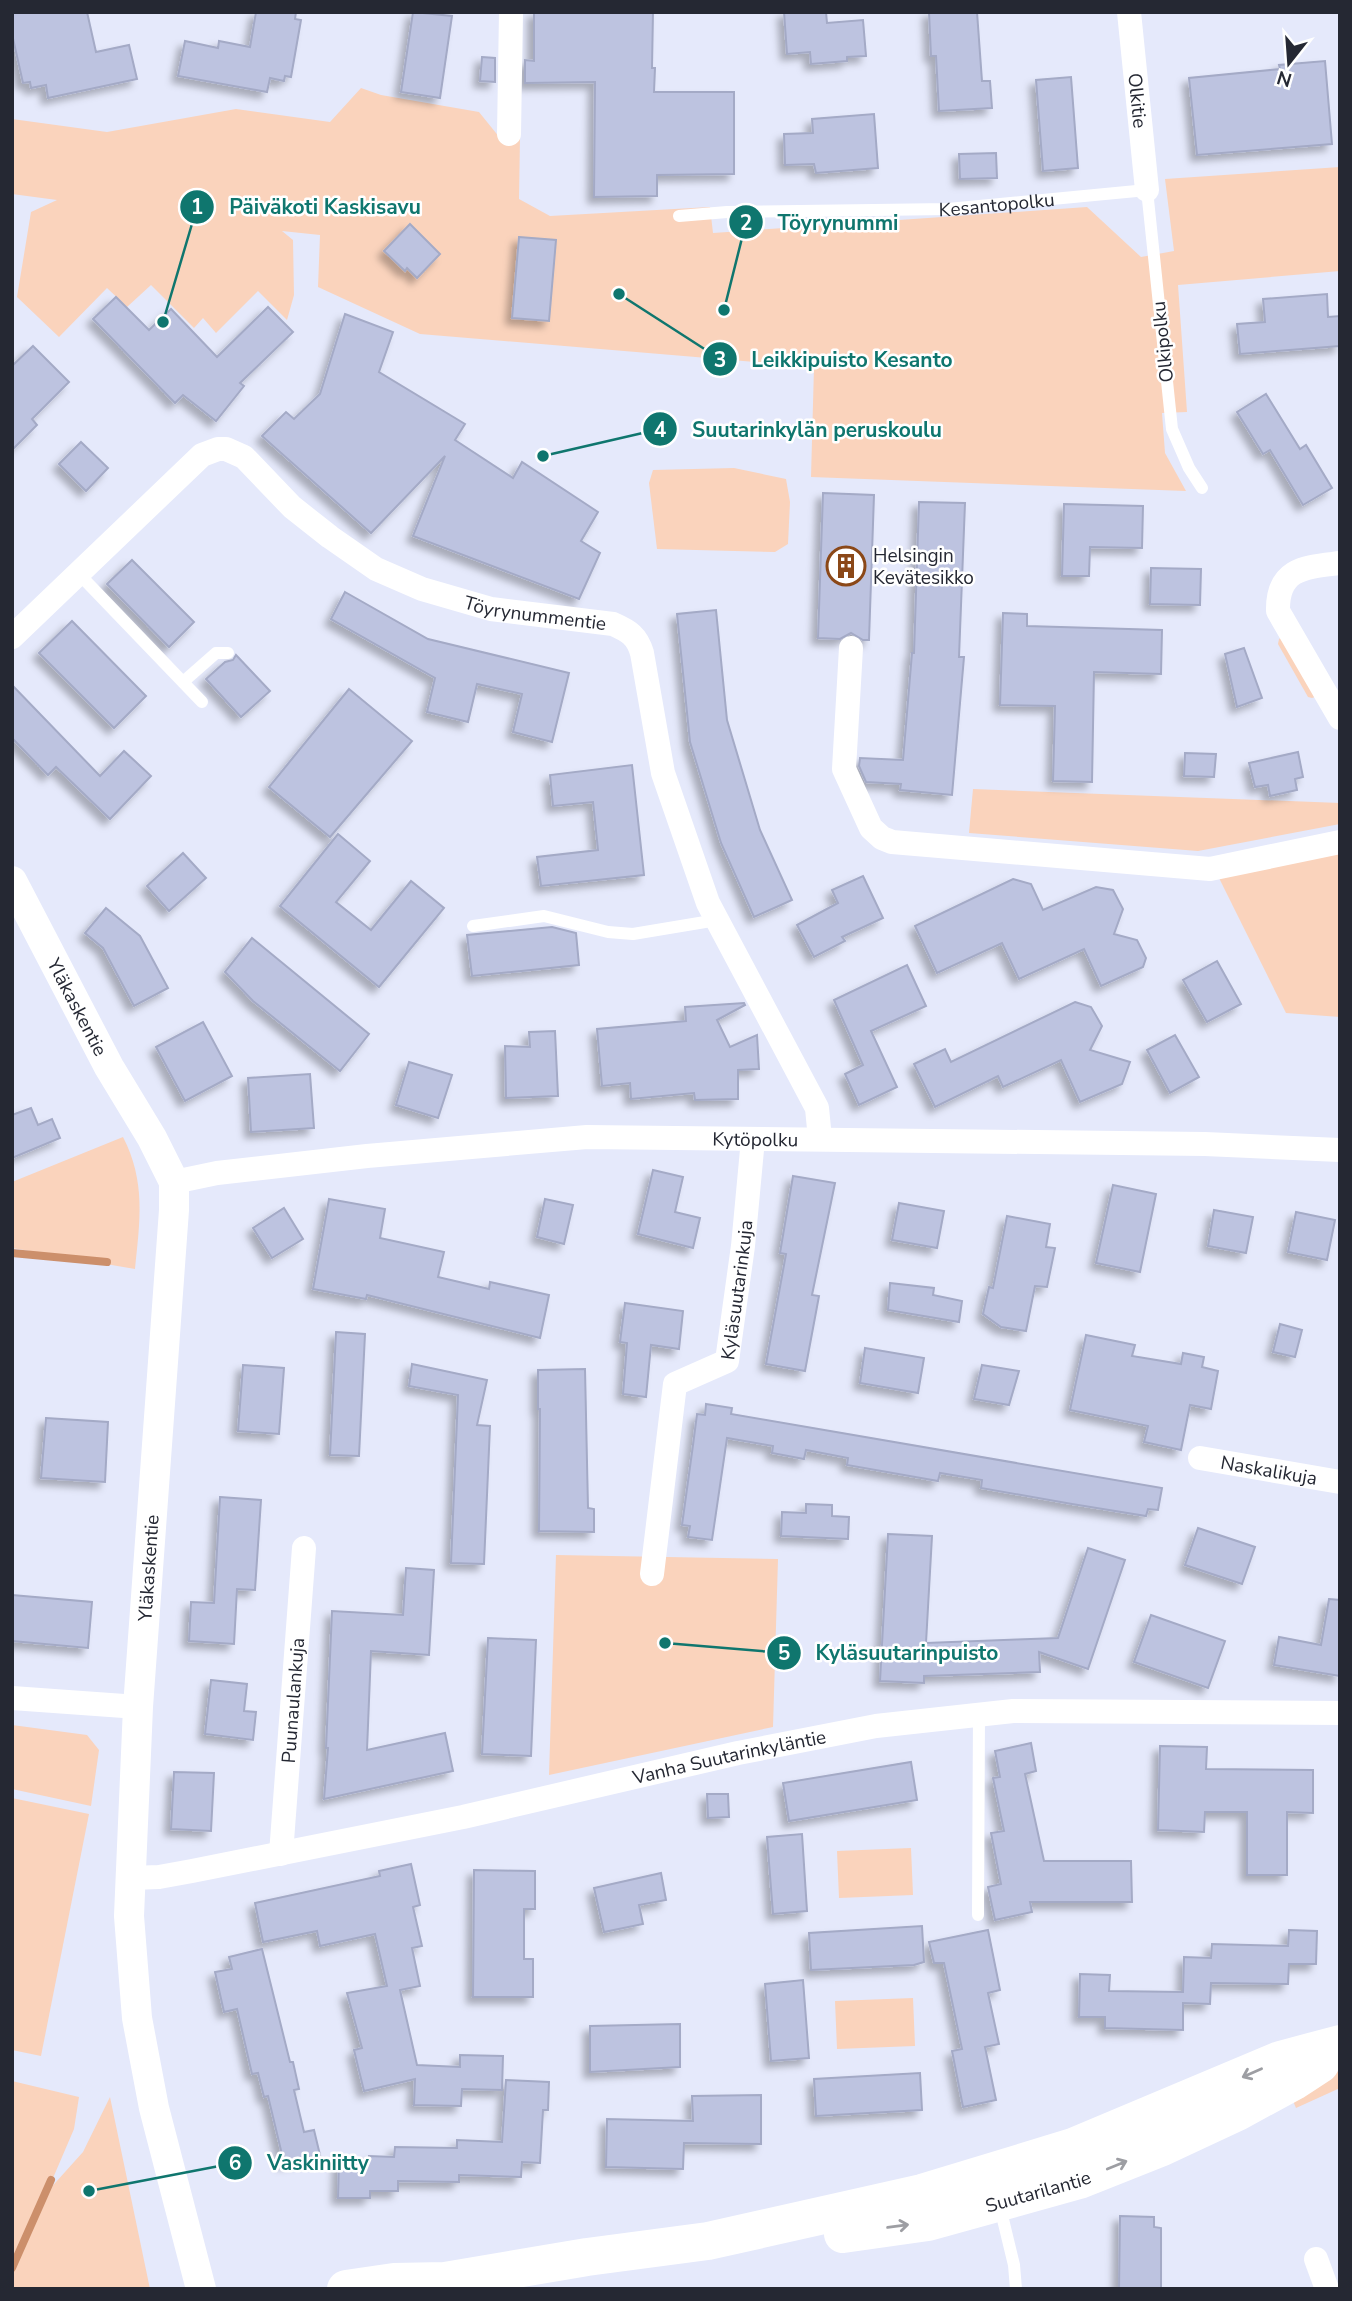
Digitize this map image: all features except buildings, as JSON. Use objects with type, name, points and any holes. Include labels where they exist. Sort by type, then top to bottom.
[{"type":"main road","name":"Suutarilantie","points":[[995,2188],[1073,2147],[1280,2060],[1340,2044]]},
{"type":"main road","name":"Suutarilantie","points":[[346,2289],[394,2282],[437,2285],[587,2257],[708,2241],[922,2193],[1079,2180],[1162,2147],[1237,2112],[1340,2051]]},
{"type":"street","points":[[509,134],[511,12]]},
{"type":"street","name":"Olkitie","points":[[1129,12],[1147,190]]},
{"type":"street","name":"Töyrynummentie","points":[[12,637],[202,455],[218,449],[226,449],[244,457],[292,508],[376,569],[422,589],[491,608],[613,624],[626,630],[638,638],[663,773],[708,903],[817,1108],[820,1139]]},
{"type":"street","points":[[1340,563],[1301,568],[1289,578],[1280,591],[1278,611],[1340,718]]},
{"type":"street","points":[[851,648],[844,769],[871,828],[882,838],[892,842],[1210,869],[1340,842]]},
{"type":"street","name":"Yläkaskentie","points":[[12,881],[109,1067],[152,1138],[174,1182],[138,1707],[129,1916],[137,2018],[154,2108],[201,2289]]},
{"type":"street","name":"Kytöpolku","points":[[174,1182],[217,1173],[477,1145],[587,1137],[1205,1144],[1340,1150]]},
{"type":"street","name":"Kyläsuutarinkuja","points":[[652,1574],[675,1384],[727,1361],[743,1246],[753,1139]]},
{"type":"street","name":"Naskalikuja","points":[[1200,1458],[1340,1482]]},
{"type":"street","name":"Puunaulankuja","points":[[281,1854],[304,1548]]},
{"type":"street","points":[[12,1698],[138,1707]]},
{"type":"street","name":"Vanha Suutarinkyläntie","points":[[130,1878],[159,1877],[476,1815],[738,1753],[876,1726],[979,1713],[1073,1710],[1340,1713]]},
{"type":"street","points":[[1316,2259],[1327,2289]]},
{"type":"lane","name":"Kesantopolku","points":[[680,216],[727,212],[948,209],[1147,190]]},
{"type":"lane","name":"Olkipolku","points":[[1147,190],[1172,429],[1189,468],[1202,488]]},
{"type":"lane","points":[[79,574],[202,702]]},
{"type":"lane","points":[[183,682],[216,653],[228,653]]},
{"type":"lane","points":[[473,926],[544,916],[608,932],[633,934],[717,919]]},
{"type":"lane","points":[[978,1915],[979,1713]]},
{"type":"lane","points":[[995,2188],[1014,2265],[1016,2289]]},
{"type":"shaded area","points":[[361,88],[381,95],[479,112],[500,138],[520,138],[519,199],[550,216],[710,207],[713,233],[1087,207],[1141,257],[1174,251],[1165,179],[1340,167],[1340,271],[1178,285],[1187,412],[1162,413],[1165,453],[1186,491],[811,477],[814,367],[420,334],[318,287],[320,235],[282,231],[293,240],[294,295],[287,320],[258,291],[216,333],[203,318],[194,328],[151,285],[127,307],[107,288],[59,337],[17,297],[31,212],[57,200],[12,194],[12,119],[107,132],[236,109],[330,122]]},
{"type":"shaded area","points":[[734,468],[786,479],[790,502],[788,544],[775,552],[657,549],[649,483],[653,470]]},
{"type":"shaded area","points":[[1282,637],[1318,696],[1308,697],[1278,644]]},
{"type":"shaded area","points":[[973,789],[1340,803],[1340,824],[1198,851],[969,833]]},
{"type":"shaded area","points":[[1340,852],[1340,1017],[1286,1013],[1219,878]]},
{"type":"shaded area","points":[[123,1137],[135,1170],[140,1202],[135,1269],[12,1248],[12,1182]]},
{"type":"shaded area","points":[[556,1555],[778,1559],[773,1727],[549,1775]]},
{"type":"shaded area","points":[[12,1725],[87,1735],[99,1750],[91,1806],[12,1789]]},
{"type":"shaded area","points":[[12,1798],[89,1814],[41,2056],[12,2050]]},
{"type":"shaded area","points":[[911,1848],[913,1895],[839,1898],[837,1851]]},
{"type":"shaded area","points":[[913,1998],[915,2046],[837,2049],[835,2001]]},
{"type":"shaded area","points":[[1340,2070],[1340,2088],[1296,2108],[1291,2096]]},
{"type":"shaded area","points":[[12,2081],[79,2097],[74,2129],[47,2192],[83,2152],[110,2097],[150,2289],[12,2289]]},
{"type":"waterway","points":[[12,1253],[107,1262]]},
{"type":"waterway","points":[[12,2268],[51,2180]]},
{"type":"place","name":"Leikkipuisto Kesanto","points":[[619,294]]},
{"type":"place","name":"Töyrynummi","points":[[724,310]]},
{"type":"place","name":"Päiväkoti Kaskisavu","points":[[163,322]]},
{"type":"place","name":"Suutarinkylän peruskoulu","points":[[543,456]]},
{"type":"place","name":"Helsingin Kevätesikko","points":[[846,566]]},
{"type":"place","name":"Kyläsuutarinpuisto","points":[[665,1643]]},
{"type":"place","name":"Vaskiniitty","points":[[89,2191]]}]
